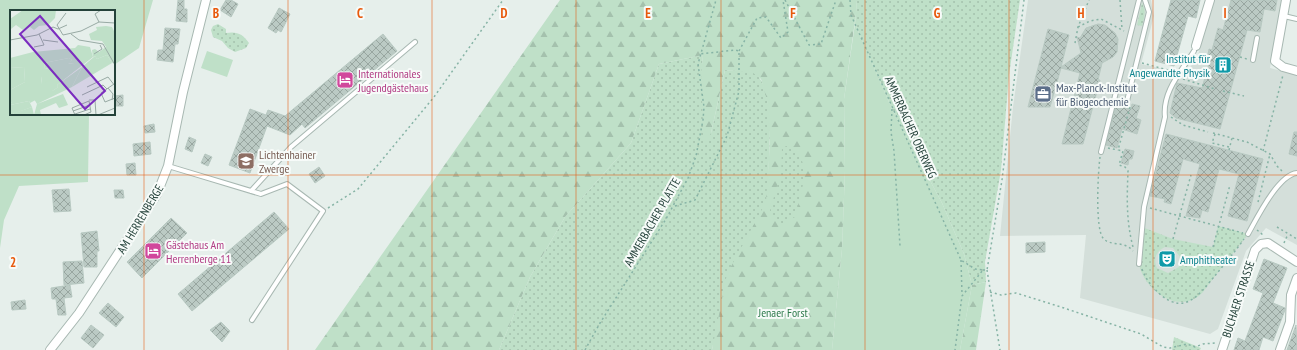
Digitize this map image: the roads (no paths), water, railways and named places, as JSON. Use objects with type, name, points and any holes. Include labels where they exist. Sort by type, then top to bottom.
[{"type":"street","name":"AM HERRENBERGE","points":[[50,350],[84,307],[152,204],[168,166],[183,92],[206,0]]},
{"type":"street","points":[[1195,48],[1210,0]]},
{"type":"street","points":[[1286,0],[1275,61],[1283,67],[1297,71]]},
{"type":"street","name":"BUCHAER STRASSE","points":[[1222,350],[1254,251],[1260,245],[1266,243],[1280,250],[1297,262]]},
{"type":"street","points":[[1280,350],[1290,322],[1291,295],[1297,278]]},
{"type":"lane","points":[[1101,152],[1139,0]]},
{"type":"lane","points":[[1127,101],[1149,12],[1145,0]]},
{"type":"lane","points":[[1284,16],[1297,19]]},
{"type":"lane","points":[[1253,60],[1258,38]]},
{"type":"lane","points":[[251,191],[291,147],[415,42]]},
{"type":"lane","points":[[1139,264],[1144,207],[1165,116],[1164,110],[1171,86],[1195,48]]},
{"type":"lane","points":[[168,166],[261,194],[287,184],[322,211],[252,320]]},
{"type":"lane","points":[[1248,234],[1273,192],[1287,176],[1297,172]]},
{"type":"place","name":"Institut für Angewandte Physik","points":[[1223,65]]},
{"type":"place","name":"Internationales Jugendgästehaus","points":[[345,80]]},
{"type":"place","name":"Max-Planck-Institut für Biogeochemie","points":[[1043,94]]},
{"type":"place","name":"Lichtenhainer Zwerge","points":[[246,161]]},
{"type":"place","name":"Gästehaus Am Herrenberge 11","points":[[153,251]]},
{"type":"place","name":"Amphitheater","points":[[1167,259]]},
{"type":"park label","name":"Jenaer Forst","points":[[783,312]]}]
